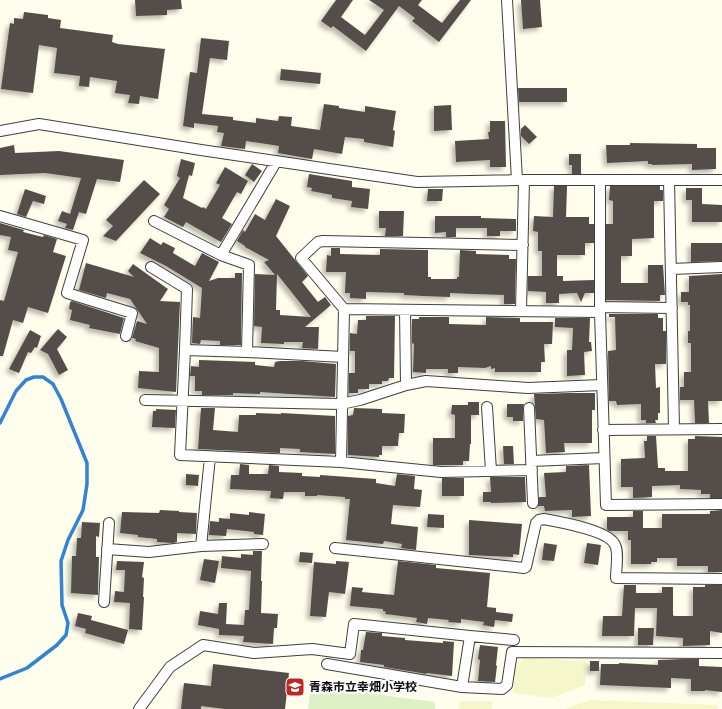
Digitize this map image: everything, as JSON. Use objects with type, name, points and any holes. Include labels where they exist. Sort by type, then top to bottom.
[{"type":"street","points":[[507,0],[521,180],[523,245],[521,310]]},
{"type":"street","points":[[0,131],[39,124],[276,162],[417,182],[521,180],[722,180]]},
{"type":"street","points":[[221,255],[276,162]]},
{"type":"street","points":[[600,180],[600,309],[606,505],[722,504]]},
{"type":"street","points":[[669,180],[674,429]]},
{"type":"street","points":[[0,216],[83,240],[67,293],[132,313],[126,336]]},
{"type":"street","points":[[154,221],[221,255],[249,265],[247,352]]},
{"type":"street","points":[[341,462],[344,308],[301,258],[318,242],[322,241],[523,245]]},
{"type":"street","points":[[151,267],[187,289],[180,455],[341,462],[441,472],[491,471],[604,458]]},
{"type":"street","points":[[671,269],[722,267]]},
{"type":"street","points":[[344,308],[405,310],[521,310],[672,308]]},
{"type":"street","points":[[405,310],[406,385]]},
{"type":"street","points":[[185,350],[343,356]]},
{"type":"street","points":[[145,400],[342,404],[360,400],[406,385],[426,381],[528,388],[602,385]]},
{"type":"street","points":[[487,407],[491,471]]},
{"type":"street","points":[[529,408],[533,503]]},
{"type":"street","points":[[603,430],[722,429]]},
{"type":"street","points":[[202,546],[210,457]]},
{"type":"street","points":[[335,548],[524,568],[526,567],[536,523],[539,520],[544,519],[595,531],[613,541],[617,550],[616,578],[722,579]]},
{"type":"street","points":[[104,602],[109,522]]},
{"type":"street","points":[[107,549],[148,552],[202,546],[263,544]]},
{"type":"street","points":[[139,709],[170,667],[203,645],[254,653],[312,649],[350,654],[354,624],[514,640]]},
{"type":"street","points":[[462,687],[470,636]]},
{"type":"street","points":[[327,664],[462,687],[502,689],[508,685],[512,652],[722,653]]},
{"type":"green space","points":[[524,658],[586,661],[585,685],[551,698],[513,693],[516,668]]},
{"type":"green space","points":[[311,686],[435,702],[435,709],[308,709]]},
{"type":"green space","points":[[591,700],[718,705],[717,709],[565,709]]},
{"type":"green space","points":[[460,701],[493,701],[492,709],[459,709]]},
{"type":"building","points":[[135,0],[181,0],[182,9],[167,10],[167,15],[136,16]]},
{"type":"building","points":[[336,0],[353,0],[341,17],[365,35],[384,10],[369,0],[422,0],[418,5],[442,23],[460,0],[471,0],[439,42],[412,21],[415,18],[399,6],[366,51],[333,26],[331,28],[321,21]]},
{"type":"building","points":[[521,0],[540,0],[542,27],[523,29]]},
{"type":"building","points":[[24,12],[48,15],[48,18],[61,20],[60,28],[113,35],[112,42],[118,44],[165,49],[158,99],[140,96],[139,104],[128,103],[130,95],[115,93],[117,81],[90,77],[89,87],[79,86],[80,76],[54,73],[57,48],[39,45],[33,93],[1,89],[10,23],[14,24],[14,18],[23,19]]},
{"type":"building","points":[[201,38],[229,41],[227,60],[210,58],[202,114],[233,117],[233,120],[256,123],[256,118],[278,121],[279,116],[292,117],[291,126],[320,130],[324,104],[365,112],[365,106],[396,111],[393,130],[395,131],[393,147],[364,142],[364,139],[345,137],[342,154],[314,149],[312,159],[278,153],[279,146],[246,141],[245,149],[221,146],[224,133],[217,132],[218,126],[194,123],[194,128],[183,126],[190,72],[197,73]]},
{"type":"building","points":[[281,69],[321,73],[320,84],[280,80]]},
{"type":"building","points":[[518,88],[567,88],[567,102],[519,102]]},
{"type":"building","points":[[451,105],[452,130],[434,131],[434,106]]},
{"type":"building","points":[[490,121],[505,121],[506,167],[490,167],[490,160],[456,162],[455,141],[489,139],[488,132],[490,132]]},
{"type":"building","points":[[525,125],[537,137],[529,144],[521,136],[521,129]]},
{"type":"building","points":[[630,143],[697,144],[697,148],[716,148],[716,169],[692,170],[692,164],[652,165],[648,164],[648,161],[607,163],[606,145],[630,145]]},
{"type":"building","points":[[14,145],[15,153],[59,151],[124,160],[120,182],[97,179],[86,214],[79,212],[73,230],[65,228],[67,224],[58,221],[62,211],[70,214],[81,178],[45,173],[0,175],[0,148]]},
{"type":"building","points":[[569,154],[581,154],[581,174],[572,174],[572,165],[569,165]]},
{"type":"building","points":[[181,159],[195,163],[192,176],[189,175],[183,198],[202,208],[203,207],[206,209],[220,185],[216,183],[225,167],[248,181],[241,194],[237,192],[222,218],[232,224],[221,242],[186,222],[183,227],[164,217],[169,209],[164,205],[180,178],[177,176]]},
{"type":"building","points":[[252,164],[262,171],[254,182],[245,175]]},
{"type":"building","points":[[309,174],[352,181],[352,187],[370,189],[368,209],[351,207],[352,201],[332,198],[332,195],[311,191],[312,188],[307,187]]},
{"type":"building","points":[[144,180],[160,194],[116,241],[103,236],[113,226],[106,220]]},
{"type":"building","points":[[554,186],[567,186],[566,217],[589,217],[589,224],[594,224],[594,243],[585,243],[585,255],[557,255],[557,276],[563,276],[563,281],[594,280],[594,293],[585,293],[581,302],[577,293],[559,294],[559,303],[546,303],[546,292],[528,291],[528,276],[542,276],[542,251],[538,251],[538,232],[533,231],[534,216],[553,217]]},
{"type":"building","points":[[610,186],[660,186],[660,190],[663,190],[663,201],[654,201],[654,238],[632,239],[632,256],[621,256],[621,283],[648,283],[648,265],[663,265],[665,295],[660,295],[660,301],[606,300],[606,224],[613,224],[613,201],[609,200]]},
{"type":"building","points":[[686,188],[702,188],[702,204],[722,205],[722,222],[692,222],[692,200],[686,200]]},
{"type":"building","points":[[25,189],[46,196],[44,204],[33,201],[26,217],[17,214]]},
{"type":"building","points":[[428,189],[443,189],[442,201],[427,201]]},
{"type":"building","points":[[276,199],[290,206],[276,236],[308,276],[302,282],[318,302],[325,297],[331,305],[305,327],[319,327],[318,349],[302,348],[303,342],[284,342],[284,344],[261,343],[262,327],[254,326],[255,274],[275,275],[264,262],[269,260],[237,241],[243,230],[245,232],[255,214],[265,220]],"holes":[[[277,274],[311,317],[280,315],[280,310],[276,310]]]},
{"type":"building","points":[[379,211],[404,211],[403,236],[385,236],[386,228],[379,228]]},
{"type":"building","points":[[435,216],[481,216],[481,218],[516,219],[516,231],[500,231],[500,236],[487,236],[487,228],[456,228],[456,237],[446,237],[446,232],[435,233]]},
{"type":"building","points":[[0,223],[24,230],[23,232],[43,237],[44,235],[57,239],[53,252],[66,256],[48,313],[28,307],[23,323],[13,320],[3,356],[0,356],[0,300],[4,301],[18,252],[8,250],[11,237],[0,235]]},
{"type":"building","points":[[150,238],[161,245],[163,242],[175,248],[173,253],[195,266],[202,253],[219,262],[209,281],[218,278],[235,278],[235,273],[242,273],[241,345],[220,345],[220,341],[201,340],[200,344],[192,343],[193,317],[200,318],[202,288],[166,266],[140,253]]},
{"type":"building","points":[[691,243],[722,243],[722,261],[691,262]]},
{"type":"building","points":[[331,248],[340,248],[340,254],[380,255],[380,249],[428,250],[428,277],[431,277],[431,279],[457,279],[457,277],[459,277],[460,250],[476,251],[476,254],[509,255],[509,259],[516,259],[515,304],[504,304],[504,295],[450,293],[450,297],[404,295],[404,293],[366,292],[366,299],[350,298],[350,293],[345,293],[346,272],[326,272],[327,255],[331,256]]},
{"type":"building","points":[[86,263],[134,277],[128,271],[133,264],[168,289],[160,301],[180,302],[176,392],[138,388],[139,371],[159,372],[159,348],[135,341],[136,339],[132,338],[137,321],[147,324],[130,299],[107,293],[106,298],[79,290]]},
{"type":"building","points":[[722,274],[722,401],[708,401],[709,423],[695,423],[694,400],[680,400],[680,387],[684,387],[684,372],[691,372],[691,343],[688,343],[688,331],[690,331],[690,305],[688,305],[688,302],[681,302],[681,292],[689,292],[689,276]]},
{"type":"building","points":[[72,301],[124,318],[120,334],[89,328],[90,325],[70,320],[72,310],[69,309],[70,302]]},
{"type":"building","points":[[609,314],[658,314],[658,318],[663,318],[663,331],[666,331],[666,364],[655,364],[656,388],[660,387],[660,413],[658,413],[658,420],[655,420],[656,423],[646,423],[646,420],[641,420],[641,404],[617,405],[616,401],[609,401],[608,351],[616,350],[615,317],[609,317]]},
{"type":"building","points":[[366,316],[395,316],[394,378],[389,378],[388,381],[382,381],[382,384],[369,384],[369,389],[358,389],[358,393],[349,393],[349,373],[355,373],[355,351],[350,351],[350,333],[357,334],[358,320],[366,320]]},
{"type":"building","points":[[419,317],[449,317],[449,324],[486,325],[486,317],[520,318],[520,322],[553,322],[552,344],[544,344],[545,362],[541,362],[541,372],[495,372],[495,368],[491,369],[491,366],[485,368],[458,367],[458,373],[448,373],[448,369],[426,369],[426,373],[413,372],[414,344],[412,343],[412,319],[419,319]]},
{"type":"building","points":[[555,318],[590,318],[589,342],[591,342],[592,351],[584,352],[585,375],[567,376],[567,350],[572,350],[573,328],[555,327]]},
{"type":"building","points":[[58,329],[67,337],[57,349],[68,370],[59,375],[48,354],[40,350]]},
{"type":"building","points":[[30,330],[41,336],[37,348],[35,347],[31,353],[28,352],[19,373],[9,369]]},
{"type":"building","points":[[199,360],[255,362],[255,365],[274,367],[275,362],[280,361],[336,364],[335,397],[260,392],[260,394],[233,393],[233,395],[202,395],[202,391],[195,391],[195,376],[190,376],[191,366],[199,367]]},
{"type":"building","points":[[595,393],[595,410],[592,410],[592,443],[564,443],[565,452],[546,453],[544,420],[536,419],[534,394]]},
{"type":"building","points":[[468,402],[479,402],[479,415],[471,415],[471,444],[469,461],[463,461],[463,465],[433,465],[433,438],[455,438],[455,415],[451,414],[452,405],[468,405]]},
{"type":"building","points":[[507,404],[524,404],[523,421],[513,421],[513,417],[507,417]]},
{"type":"building","points":[[201,408],[215,408],[213,430],[238,432],[239,415],[281,413],[335,416],[335,454],[300,452],[300,449],[280,448],[280,453],[198,449]]},
{"type":"building","points":[[354,408],[382,409],[382,413],[405,414],[404,433],[399,433],[398,446],[382,446],[382,455],[379,455],[379,457],[348,455],[348,416],[353,415]]},
{"type":"building","points":[[156,409],[176,410],[175,428],[152,427],[153,411],[156,411]]},
{"type":"building","points":[[647,436],[656,436],[658,468],[665,468],[665,471],[688,471],[688,439],[695,439],[695,436],[722,437],[722,498],[710,498],[710,494],[701,494],[701,490],[680,489],[680,485],[652,486],[652,497],[633,498],[633,487],[621,487],[621,459],[645,458],[644,441],[647,441]]},
{"type":"building","points":[[503,446],[513,446],[514,464],[504,464]]},
{"type":"building","points":[[240,464],[249,465],[249,474],[268,474],[269,465],[279,466],[279,472],[302,473],[302,476],[320,477],[320,475],[376,479],[376,483],[395,486],[397,474],[415,476],[414,489],[422,490],[420,507],[393,505],[391,524],[418,527],[416,550],[401,548],[402,544],[384,541],[383,544],[346,540],[350,499],[345,499],[345,497],[317,495],[305,496],[305,492],[284,492],[283,499],[270,498],[271,491],[230,489],[231,475],[239,475]]},
{"type":"building","points":[[589,465],[591,516],[572,517],[572,510],[545,511],[544,506],[538,506],[539,497],[546,497],[544,473],[566,472],[566,466]]},
{"type":"building","points":[[186,474],[199,475],[198,486],[186,485]]},
{"type":"building","points":[[490,477],[525,477],[526,502],[483,502],[483,492],[491,492]]},
{"type":"building","points":[[442,478],[464,478],[464,496],[442,496]]},
{"type":"building","points":[[160,510],[197,513],[196,534],[177,533],[177,542],[173,543],[157,542],[157,539],[120,533],[122,512],[159,513]]},
{"type":"building","points":[[722,510],[722,572],[708,572],[708,566],[677,566],[677,558],[657,558],[657,562],[651,562],[651,564],[631,564],[631,540],[628,540],[628,531],[609,531],[607,529],[607,517],[633,517],[633,511],[643,511],[643,528],[662,528],[662,514],[710,514],[710,511]]},
{"type":"building","points":[[249,512],[265,514],[263,535],[254,534],[254,532],[227,529],[226,536],[209,535],[210,521],[219,522],[219,518],[230,519],[230,513],[249,515]]},
{"type":"building","points":[[428,514],[444,515],[444,528],[427,527]]},
{"type":"building","points":[[469,520],[522,524],[519,555],[513,554],[513,557],[469,555]]},
{"type":"building","points":[[82,522],[100,523],[99,537],[96,536],[96,557],[99,557],[98,595],[71,593],[72,556],[76,556],[77,538],[81,538]]},
{"type":"building","points":[[544,543],[557,545],[554,561],[542,560]]},
{"type":"building","points":[[587,543],[601,545],[598,565],[584,563]]},
{"type":"building","points":[[253,551],[262,551],[261,613],[278,614],[277,628],[274,628],[273,644],[243,642],[244,636],[219,635],[219,629],[198,625],[200,611],[218,614],[219,603],[227,603],[226,624],[244,625],[245,610],[249,610],[251,571],[221,568],[222,556],[241,558],[241,554],[253,555]]},
{"type":"building","points":[[300,552],[313,553],[312,563],[299,562]]},
{"type":"building","points":[[204,559],[219,561],[215,583],[200,580]]},
{"type":"building","points":[[117,561],[144,562],[142,577],[144,578],[144,597],[142,630],[129,629],[130,603],[114,602],[115,591],[124,592],[125,570],[116,570]]},
{"type":"building","points":[[336,561],[349,562],[345,594],[329,592],[326,617],[310,616],[314,562],[336,564]]},
{"type":"building","points":[[398,561],[436,565],[436,568],[490,573],[487,607],[496,608],[496,612],[513,614],[512,622],[495,620],[494,627],[483,625],[484,622],[461,619],[461,623],[428,618],[427,624],[416,622],[417,618],[385,614],[386,612],[383,611],[383,609],[350,606],[352,587],[363,588],[362,592],[394,595]]},
{"type":"building","points":[[624,585],[636,585],[636,593],[662,593],[662,587],[673,587],[673,615],[693,616],[693,587],[722,585],[722,633],[710,631],[710,645],[683,646],[683,638],[656,636],[657,608],[635,608],[634,636],[602,636],[603,616],[622,616]]},
{"type":"building","points":[[78,613],[92,616],[91,620],[128,630],[124,644],[85,633],[86,629],[75,626]]},
{"type":"building","points":[[638,628],[654,628],[653,645],[638,645]]},
{"type":"building","points":[[366,632],[382,633],[382,636],[405,638],[405,640],[443,643],[443,641],[454,642],[452,676],[426,674],[384,667],[384,665],[360,662],[361,650],[363,650]]},
{"type":"building","points":[[480,645],[498,647],[495,682],[478,681],[480,660],[478,659]]},
{"type":"building","points":[[699,659],[699,666],[722,667],[722,692],[705,690],[691,691],[691,679],[671,678],[671,688],[600,685],[601,664],[619,663],[658,665],[658,660]]},
{"type":"building","points":[[590,661],[599,661],[599,671],[590,671]]},
{"type":"building","points":[[213,664],[289,673],[285,709],[225,709],[201,706],[201,709],[181,709],[184,683],[211,686]]},
{"type":"waterway","points":[[0,423],[16,391],[26,380],[34,377],[43,377],[53,384],[61,399],[87,463],[87,484],[83,510],[68,540],[61,561],[62,605],[68,623],[66,635],[57,645],[27,668],[0,679]]},
{"type":"place","name":"青森市立幸畑小学校","points":[[295,687]]}]
